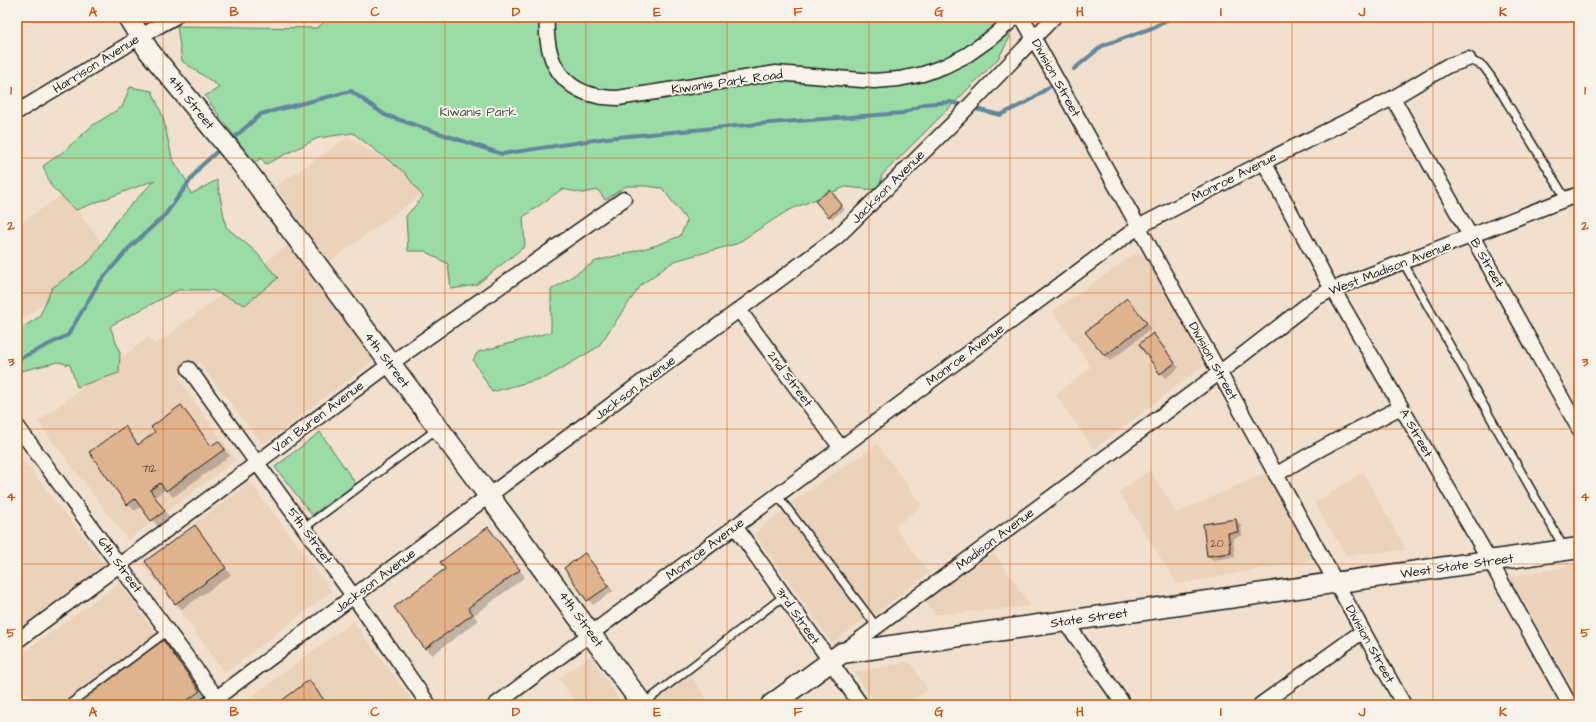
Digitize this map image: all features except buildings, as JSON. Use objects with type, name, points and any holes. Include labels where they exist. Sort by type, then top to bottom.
[{"type":"street","name":"4th Street","points":[[128,17],[139,37],[241,163],[592,634],[642,705]]},
{"type":"street","name":"Harrison Avenue","points":[[17,112],[139,37],[175,17]]},
{"type":"street","name":"Kiwanis Park Road","points":[[547,17],[546,43],[556,69],[577,89],[590,95],[604,98],[618,98],[776,73],[874,81],[899,79],[945,66],[968,55],[1016,17]]},
{"type":"street","name":"Division Street","points":[[1022,17],[1404,705]]},
{"type":"street","name":"Jackson Avenue","points":[[216,703],[489,496],[837,237],[979,96],[1054,17]]},
{"type":"street","name":"Monroe Avenue","points":[[495,705],[1138,227],[1393,98],[1447,66],[1468,59]]},
{"type":"street","name":"B Street","points":[[1393,98],[1467,230],[1472,236],[1579,429]]},
{"type":"street","name":"A Street","points":[[1264,162],[1329,284],[1490,561],[1570,705]]},
{"type":"street","name":"West Madison Avenue","points":[[1219,372],[1316,298],[1333,289],[1573,197]]},
{"type":"street","name":"Van Buren Avenue","points":[[17,641],[390,364],[624,199]]},
{"type":"street","name":"2nd Street","points":[[739,310],[841,448]]},
{"type":"street","name":"5th Street","points":[[189,369],[257,462],[429,705]]},
{"type":"street","name":"Madison Avenue","points":[[771,705],[1219,372]]},
{"type":"street","points":[[1276,475],[1347,434],[1401,407]]},
{"type":"street","name":"6th Street","points":[[17,426],[168,631],[216,703]]},
{"type":"street","name":"3rd Street","points":[[735,526],[784,596],[836,657],[861,705]]},
{"type":"street","name":"West State Street","points":[[1336,583],[1572,549]]},
{"type":"street","name":"State Street","points":[[836,657],[1065,621],[1336,583]]},
{"type":"street","points":[[1065,621],[1124,705]]},
{"type":"street","points":[[1260,705],[1363,631]]},
{"type":"lane","points":[[1468,59],[1483,66],[1573,197]]},
{"type":"lane","points":[[1403,262],[1572,549]]},
{"type":"lane","points":[[304,528],[438,428]]},
{"type":"lane","points":[[778,496],[877,627]]},
{"type":"lane","points":[[642,705],[784,596]]},
{"type":"lane","points":[[68,705],[168,631]]},
{"type":"shaded area","points":[[349,137],[405,173],[422,194],[329,262],[275,187]]},
{"type":"shaded area","points":[[65,194],[112,257],[17,322],[17,225]]},
{"type":"shaded area","points":[[288,245],[374,360],[263,445],[199,362],[178,378],[236,460],[128,540],[38,422],[149,337],[155,345]]},
{"type":"shaded area","points":[[1135,254],[1148,255],[1204,365],[1094,449],[1056,395],[1091,367],[1053,311]]},
{"type":"shaded area","points":[[877,444],[922,505],[895,527],[929,573],[874,615],[789,504]]},
{"type":"shaded area","points":[[17,452],[105,565],[17,630]]},
{"type":"shaded area","points":[[1150,470],[1177,513],[1265,473],[1308,545],[1310,560],[1177,584],[1119,492]]},
{"type":"shaded area","points":[[1363,472],[1406,550],[1346,555],[1314,503]]},
{"type":"shaded area","points":[[250,482],[332,591],[225,673],[175,604],[142,564]]},
{"type":"shaded area","points":[[784,511],[865,619],[832,643],[754,533]]},
{"type":"shaded area","points":[[994,553],[1031,606],[936,615],[924,601]]},
{"type":"shaded area","points":[[1579,564],[1579,699],[1509,577]]},
{"type":"shaded area","points":[[119,583],[156,633],[58,705],[35,705],[17,680],[17,657]]},
{"type":"shaded area","points":[[353,621],[415,705],[251,705],[247,700]]},
{"type":"shaded area","points":[[590,656],[623,705],[578,705],[559,678]]},
{"type":"shaded area","points":[[910,662],[928,690],[903,705],[876,705],[854,672]]},
{"type":"shaded area","points":[[690,676],[712,705],[657,705],[655,702]]},
{"type":"green space","name":"Kiwanis Park","points":[[330,17],[1001,17],[1010,37],[998,59],[882,175],[879,190],[845,187],[787,211],[736,244],[674,261],[641,285],[598,347],[547,377],[492,392],[473,360],[478,352],[551,332],[551,290],[596,261],[654,246],[680,236],[687,221],[662,188],[626,186],[605,200],[598,190],[583,193],[562,189],[523,217],[525,246],[476,285],[451,289],[448,264],[425,251],[408,251],[406,216],[423,197],[405,173],[353,133],[318,138],[266,164],[261,158],[254,163],[205,96],[220,87],[182,61],[177,26],[317,28]]},
{"type":"green space","points":[[130,87],[152,91],[163,117],[172,158],[186,180],[191,194],[217,180],[226,227],[255,251],[278,278],[245,305],[211,290],[178,290],[110,326],[120,353],[119,373],[77,387],[70,365],[58,362],[17,372],[17,331],[39,317],[52,288],[91,260],[119,217],[155,180],[76,210],[51,186],[43,166],[64,151],[93,125],[122,107]]},
{"type":"green space","points":[[320,432],[356,484],[312,515],[275,467]]},
{"type":"waterway","points":[[1074,69],[1102,46],[1152,28],[1172,17]]},
{"type":"waterway","points":[[972,108],[1000,115],[1029,101],[1049,87]]},
{"type":"waterway","points":[[230,141],[261,114],[351,91],[385,115],[502,154],[607,138],[770,123],[903,113],[924,104],[951,102],[965,106]]},
{"type":"waterway","points":[[17,360],[68,335],[98,284],[129,248],[165,215],[200,167],[221,148]]}]
